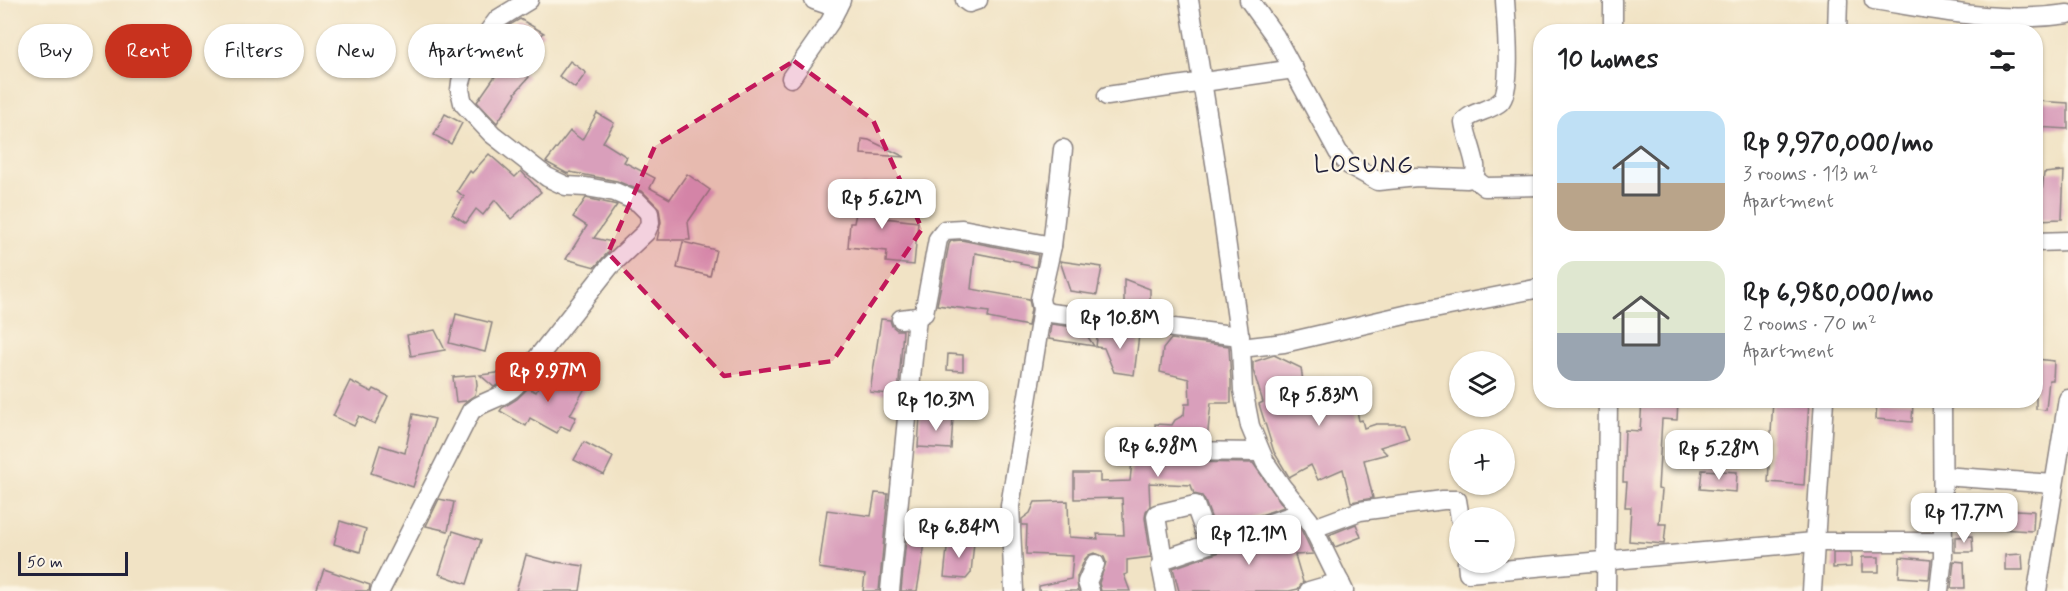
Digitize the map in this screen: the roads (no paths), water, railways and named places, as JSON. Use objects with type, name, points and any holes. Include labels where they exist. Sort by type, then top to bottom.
[{"type":"street","points":[[380,591],[471,411],[477,406],[506,394],[515,386],[610,266],[646,232],[650,223],[649,213],[638,202],[615,192],[566,186],[547,177],[492,134],[463,103],[460,82],[474,51],[498,19],[529,0]]},
{"type":"street","points":[[791,78],[830,22],[839,4],[814,0]]},
{"type":"street","points":[[965,0],[969,3],[978,0]]},
{"type":"street","points":[[1189,0],[1240,342],[1243,390],[1250,426],[1260,453],[1282,487],[1314,528],[1342,587],[1309,591]]},
{"type":"street","points":[[1249,0],[1275,36],[1338,152],[1354,169],[1377,181],[1405,177],[1451,180],[1472,177],[1475,171],[1464,121],[1499,103],[1507,89],[1505,0]]},
{"type":"street","points":[[1613,0],[1613,24]]},
{"type":"street","points":[[1837,24],[1838,0]]},
{"type":"street","points":[[1874,0],[1943,6],[1962,16],[2038,19],[2068,14]]},
{"type":"street","points":[[1107,96],[1294,69]]},
{"type":"street","points":[[1014,591],[1010,506],[1041,309],[1040,299],[1052,246],[1063,149]]},
{"type":"street","points":[[1472,177],[1485,187],[1533,186]]},
{"type":"street","points":[[890,591],[909,318],[923,316],[926,310],[938,238],[945,230],[962,229],[1052,246]]},
{"type":"street","points":[[2043,242],[2068,241]]},
{"type":"street","points":[[1041,309],[1050,313],[1240,342],[1284,343],[1409,314],[1533,289]]},
{"type":"street","points":[[2037,591],[2068,399]]},
{"type":"street","points":[[1606,591],[1608,408]]},
{"type":"street","points":[[1812,591],[1823,408]]},
{"type":"street","points":[[1939,591],[1943,542],[1942,408]]},
{"type":"street","points":[[1178,451],[1260,453]]},
{"type":"street","points":[[1943,476],[2054,484]]},
{"type":"street","points":[[1314,528],[1360,511],[1443,500],[1457,500],[1458,507]]},
{"type":"street","points":[[1166,591],[1161,566],[1163,560],[1157,514],[1195,505],[1209,544]]},
{"type":"street","points":[[1163,560],[1303,512]]},
{"type":"street","points":[[1515,569],[1815,542],[1943,542]]},
{"type":"street","points":[[1090,591],[1087,582],[1095,564]]},
{"type":"district","name":"LOSUNG","points":[[1364,165]]}]
